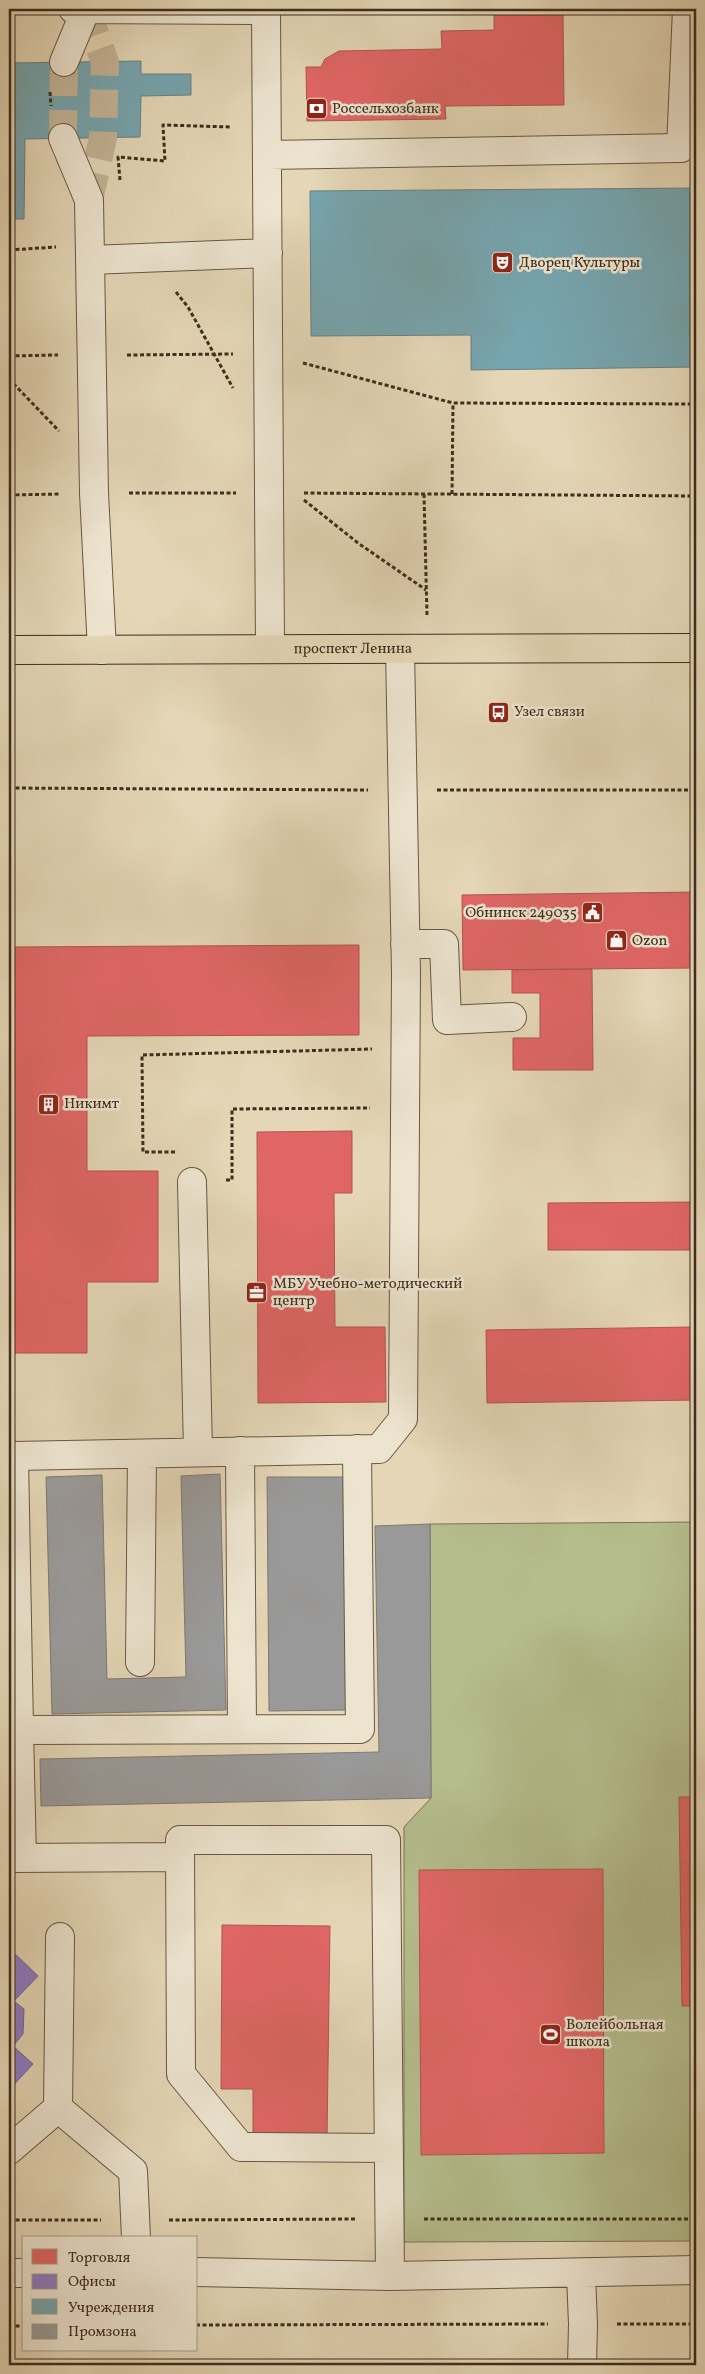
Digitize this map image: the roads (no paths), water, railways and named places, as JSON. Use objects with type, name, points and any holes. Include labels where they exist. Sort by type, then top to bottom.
[{"type":"main road","name":"проспект Ленина","points":[[9,650],[696,648]]},
{"type":"street","points":[[73,9],[266,10],[270,649]]},
{"type":"street","points":[[64,62],[86,9]]},
{"type":"street","points":[[267,155],[681,148],[687,9]]},
{"type":"street","points":[[63,138],[89,200],[94,480],[102,650]]},
{"type":"street","points":[[90,260],[268,253]]},
{"type":"street","points":[[180,1857],[15,1858],[20,1730],[12,1494],[14,1456],[378,1449],[403,1419],[405,944],[400,649]]},
{"type":"street","points":[[405,944],[444,944],[448,1020],[512,1017]]},
{"type":"street","points":[[192,1182],[198,1452]]},
{"type":"street","points":[[20,1730],[360,1729],[357,1449]]},
{"type":"street","points":[[240,1451],[242,1729]]},
{"type":"street","points":[[140,1662],[142,1454]]},
{"type":"street","points":[[389,2148],[241,2148],[181,2074],[180,1840],[386,1840],[389,2148],[390,2276]]},
{"type":"street","points":[[9,2150],[58,2108],[60,1938]]},
{"type":"street","points":[[58,2108],[133,2171],[136,2236]]},
{"type":"street","points":[[198,2272],[390,2276],[581,2274],[696,2270]]},
{"type":"street","points":[[9,2273],[22,2273]]},
{"type":"street","points":[[581,2274],[582,2365]]},
{"type":"tunnel","points":[[86,9],[105,62],[103,138],[89,200]]},
{"type":"tunnel","points":[[63,138],[64,62]]},
{"type":"place","name":"Россельхозбанк","points":[[316,109]]},
{"type":"place","name":"Дворец Культуры","points":[[503,263]]},
{"type":"place","name":"Узел связи","points":[[498,712]]},
{"type":"place","name":"Обнинск 249035","points":[[593,913]]},
{"type":"place","name":"Ozon","points":[[616,941]]},
{"type":"place","name":"Никимт","points":[[48,1104]]},
{"type":"place","name":"МБУ Учебно-методический центр","points":[[257,1293]]},
{"type":"place","name":"Волейбольная школа","points":[[550,2034]]}]
